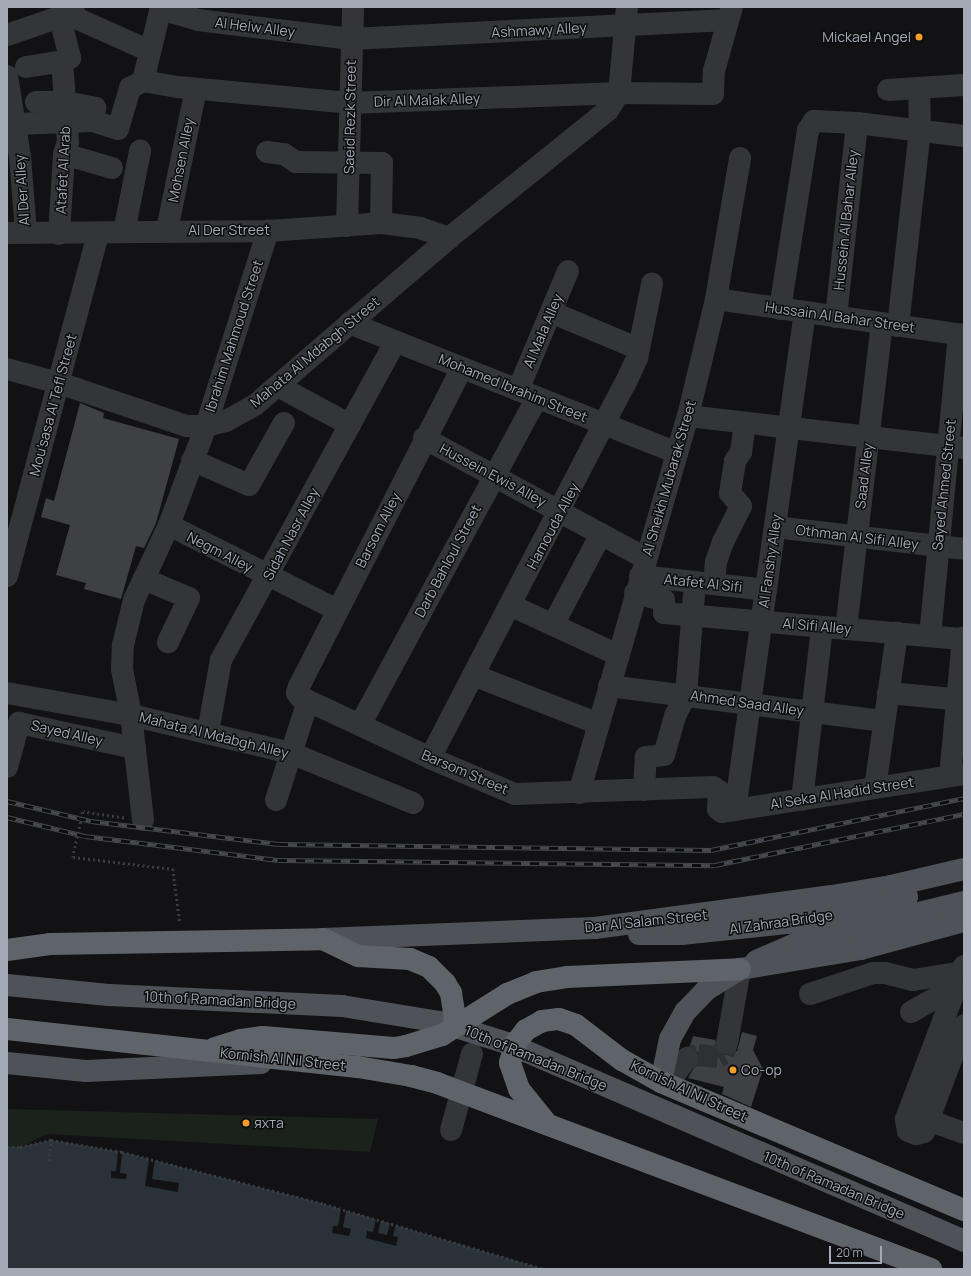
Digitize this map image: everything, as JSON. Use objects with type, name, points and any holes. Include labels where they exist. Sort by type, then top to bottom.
[{"type":"highway","points":[[7,950],[50,944],[183,943],[323,939],[358,956],[410,959],[429,967],[445,983],[451,993],[455,1017],[453,1028]]},
{"type":"highway","points":[[208,1052],[230,1043],[263,1038],[394,1048],[431,1040],[521,987],[551,979],[740,969]]},
{"type":"highway","name":"Kornish Al Nil Street","points":[[550,1127],[519,1089],[510,1062],[519,1036],[526,1030],[542,1021],[559,1019],[576,1025],[622,1060],[664,1083],[964,1210]]},
{"type":"highway","name":"Kornish Al Nil Street","points":[[7,1029],[208,1052],[358,1067],[411,1076],[437,1083],[550,1127],[931,1269]]},
{"type":"main road","name":"Dar Al Salam Street","points":[[323,939],[595,928],[825,897],[891,886],[964,869]]},
{"type":"main road","name":"Al Zahraa Bridge","points":[[595,928],[652,935],[710,931],[828,916],[964,882]]},
{"type":"main road","name":"Al Zahraa Bridge","points":[[740,969],[800,942],[964,902]]},
{"type":"main road","points":[[664,1083],[670,1039],[685,1012],[706,990],[740,969],[861,949],[964,921]]},
{"type":"main road","name":"10th of Ramadan Bridge","points":[[7,985],[109,995],[342,1006],[440,1022],[507,1044],[964,1241]]},
{"type":"main road","points":[[7,1063],[86,1071],[298,1061]]},
{"type":"street","name":"Saeid Rezk Street","points":[[347,226],[350,163],[348,103],[350,39],[353,7]]},
{"type":"street","name":"Al Helw Alley","points":[[161,8],[198,20],[350,39]]},
{"type":"street","points":[[36,102],[118,129],[130,88],[143,81],[161,8]]},
{"type":"street","points":[[7,35],[69,13],[150,51]]},
{"type":"street","name":"Atafet Al Arab","points":[[59,234],[64,154],[68,142],[62,61],[70,58],[69,13]]},
{"type":"street","name":"Ashmawy Alley","points":[[350,39],[626,16],[730,13]]},
{"type":"street","name":"Dir Al Malak Alley","points":[[143,81],[196,89],[348,103],[619,93],[713,94],[714,71],[730,13]]},
{"type":"street","points":[[619,93],[626,16]]},
{"type":"street","points":[[16,72],[62,61]]},
{"type":"street","name":"Al Der Alley","points":[[16,72],[16,233]]},
{"type":"street","points":[[888,90],[964,85]]},
{"type":"street","name":"Saad Alley","points":[[846,628],[869,437],[890,325],[920,131],[919,88]]},
{"type":"street","name":"Mohsen Alley","points":[[167,230],[196,89]]},
{"type":"street","name":"Mahata Al Mdabgh Street","points":[[206,426],[226,420],[256,405],[349,323],[450,238],[608,110],[619,93]]},
{"type":"street","points":[[16,124],[66,112]]},
{"type":"street","points":[[780,309],[808,130],[814,121],[856,123],[964,136]]},
{"type":"street","name":"Hussein Al Bahar Alley","points":[[836,317],[856,123]]},
{"type":"street","points":[[124,232],[140,151]]},
{"type":"street","points":[[267,152],[284,154],[296,162],[383,164],[381,224]]},
{"type":"street","points":[[64,154],[112,168]]},
{"type":"street","name":"Al Sheikh Mubarak Street","points":[[579,792],[640,576],[688,416],[716,299],[740,158]]},
{"type":"street","name":"Al Der Street","points":[[16,233],[98,234],[167,230],[268,231],[381,224],[420,228],[450,238]]},
{"type":"street","name":"Ibrahim Mahmoud Street","points":[[7,369],[59,383],[188,426],[206,426],[268,231]]},
{"type":"street","name":"Mou'sasa Al Tefl Street","points":[[7,576],[98,234]]},
{"type":"street","name":"Al Mala Alley","points":[[527,394],[551,312],[568,271]]},
{"type":"street","name":"Hamouda Alley","points":[[430,758],[510,605],[561,512],[637,358],[652,284]]},
{"type":"street","name":"Hussain Al Bahar Street","points":[[716,299],[961,335]]},
{"type":"street","points":[[551,312],[639,349]]},
{"type":"street","name":"Al Fanshy Alley","points":[[727,811],[750,703],[805,312]]},
{"type":"street","name":"Mohamed Ibrahim Street","points":[[349,323],[677,453]]},
{"type":"street","name":"Sayed Ahmed Street","points":[[930,636],[939,546],[956,447],[961,335]]},
{"type":"street","name":"Sidah Nasr Alley","points":[[208,732],[219,665],[395,342]]},
{"type":"street","name":"Barsom Alley","points":[[276,800],[291,753],[303,697],[337,610],[424,438],[462,368]]},
{"type":"street","points":[[278,386],[350,425]]},
{"type":"street","name":"Darb Bahloul Street","points":[[360,725],[494,476],[527,394]]},
{"type":"street","points":[[688,416],[956,447]]},
{"type":"street","points":[[192,460],[249,485],[284,423]]},
{"type":"street","points":[[644,790],[646,757],[664,755],[675,716],[686,694],[694,616],[704,583],[716,562],[723,542],[741,506],[730,493],[735,461],[741,452],[745,423]]},
{"type":"street","points":[[135,819],[136,748],[131,715],[125,692],[123,645],[127,622],[144,579],[169,526],[192,460],[206,426]]},
{"type":"street","name":"Hussein Ewis Alley","points":[[424,438],[601,534],[640,576]]},
{"type":"street","name":"Negm Alley","points":[[169,526],[268,577],[337,610]]},
{"type":"street","name":"Othman Al Sifi Alley","points":[[775,527],[964,549]]},
{"type":"street","points":[[553,625],[601,534]]},
{"type":"street","name":"Atafet Al Sifi","points":[[640,576],[766,590]]},
{"type":"street","name":"Al Sifi Alley","points":[[640,576],[664,600],[664,613],[963,639]]},
{"type":"street","points":[[144,579],[189,598],[168,642]]},
{"type":"street","points":[[510,605],[618,655]]},
{"type":"street","points":[[802,800],[822,627]]},
{"type":"street","points":[[875,788],[897,633]]},
{"type":"street","points":[[957,775],[963,639]]},
{"type":"street","points":[[473,675],[599,724]]},
{"type":"street","name":"Ahmed Saad Alley","points":[[609,686],[686,694],[884,721]]},
{"type":"street","name":"Mahata Al Mdabgh Alley","points":[[7,693],[131,715],[208,732],[291,753],[413,803]]},
{"type":"street","points":[[888,693],[960,700]]},
{"type":"street","name":"Barsom Street","points":[[303,697],[430,758],[515,794],[718,787],[727,811]]},
{"type":"street","name":"Sayed Alley","points":[[7,767],[19,723],[136,748]]},
{"type":"street","name":"Al Seka Al Hadid Street","points":[[727,811],[957,775]]},
{"type":"street","points":[[727,1043],[740,969]]},
{"type":"street","points":[[810,994],[873,973],[885,973],[913,980],[961,974]]},
{"type":"street","points":[[911,1012],[961,974]]},
{"type":"street","points":[[961,974],[906,1119],[906,1128],[908,1131],[920,1134],[924,1132],[964,1025]]},
{"type":"street","points":[[451,1130],[472,1054]]},
{"type":"street","points":[[664,1083],[687,1058]]},
{"type":"street","points":[[928,1120],[964,1133]]},
{"type":"path","points":[[135,819],[83,812],[73,856],[173,869],[183,943]]},
{"type":"path","points":[[7,1147],[20,1147],[51,1140],[122,1152],[324,1204],[543,1269]]},
{"type":"path","points":[[49,1161],[51,1140]]},
{"type":"shaded area","points":[[7,1109],[378,1119],[370,1152],[47,1134],[20,1147],[7,1147]]},
{"type":"shaded area","points":[[51,1140],[122,1152],[324,1204],[543,1269],[7,1269],[7,1147],[20,1147]]},
{"type":"pier","points":[[118,1152],[122,1152],[120,1173],[127,1174],[126,1179],[111,1178],[111,1171],[116,1171]]},
{"type":"pier","points":[[149,1159],[155,1160],[152,1179],[179,1183],[178,1192],[145,1186]]},
{"type":"pier","points":[[341,1209],[346,1210],[343,1227],[351,1229],[349,1236],[332,1233],[333,1226],[338,1226]]},
{"type":"pier","points":[[376,1219],[381,1220],[378,1233],[387,1235],[390,1224],[396,1225],[393,1236],[398,1237],[396,1246],[366,1238],[367,1231],[373,1232]]},
{"type":"building","points":[[80,403],[104,413],[103,418],[179,439],[156,523],[144,548],[136,546],[121,599],[84,589],[86,583],[56,575],[70,525],[41,517],[46,498],[54,501]]},
{"type":"building","points":[[742,1032],[757,1036],[753,1050],[763,1069],[751,1107],[722,1094],[724,1087],[688,1078],[699,1059],[698,1053],[690,1046],[693,1036],[715,1040],[719,1052],[725,1055],[737,1051]]},
{"type":"tunnel","points":[[687,1058],[698,1055],[718,1057],[723,1054],[727,1043]]},
{"type":"railway","points":[[7,801],[91,821],[279,844],[711,850],[964,798]]},
{"type":"railway","points":[[7,817],[85,836],[278,860],[715,865],[964,814]]},
{"type":"place","name":"Mickael Angel","points":[[919,37]]},
{"type":"place","name":"Co-op","points":[[733,1070]]},
{"type":"place","name":"яхта","points":[[246,1123]]}]
